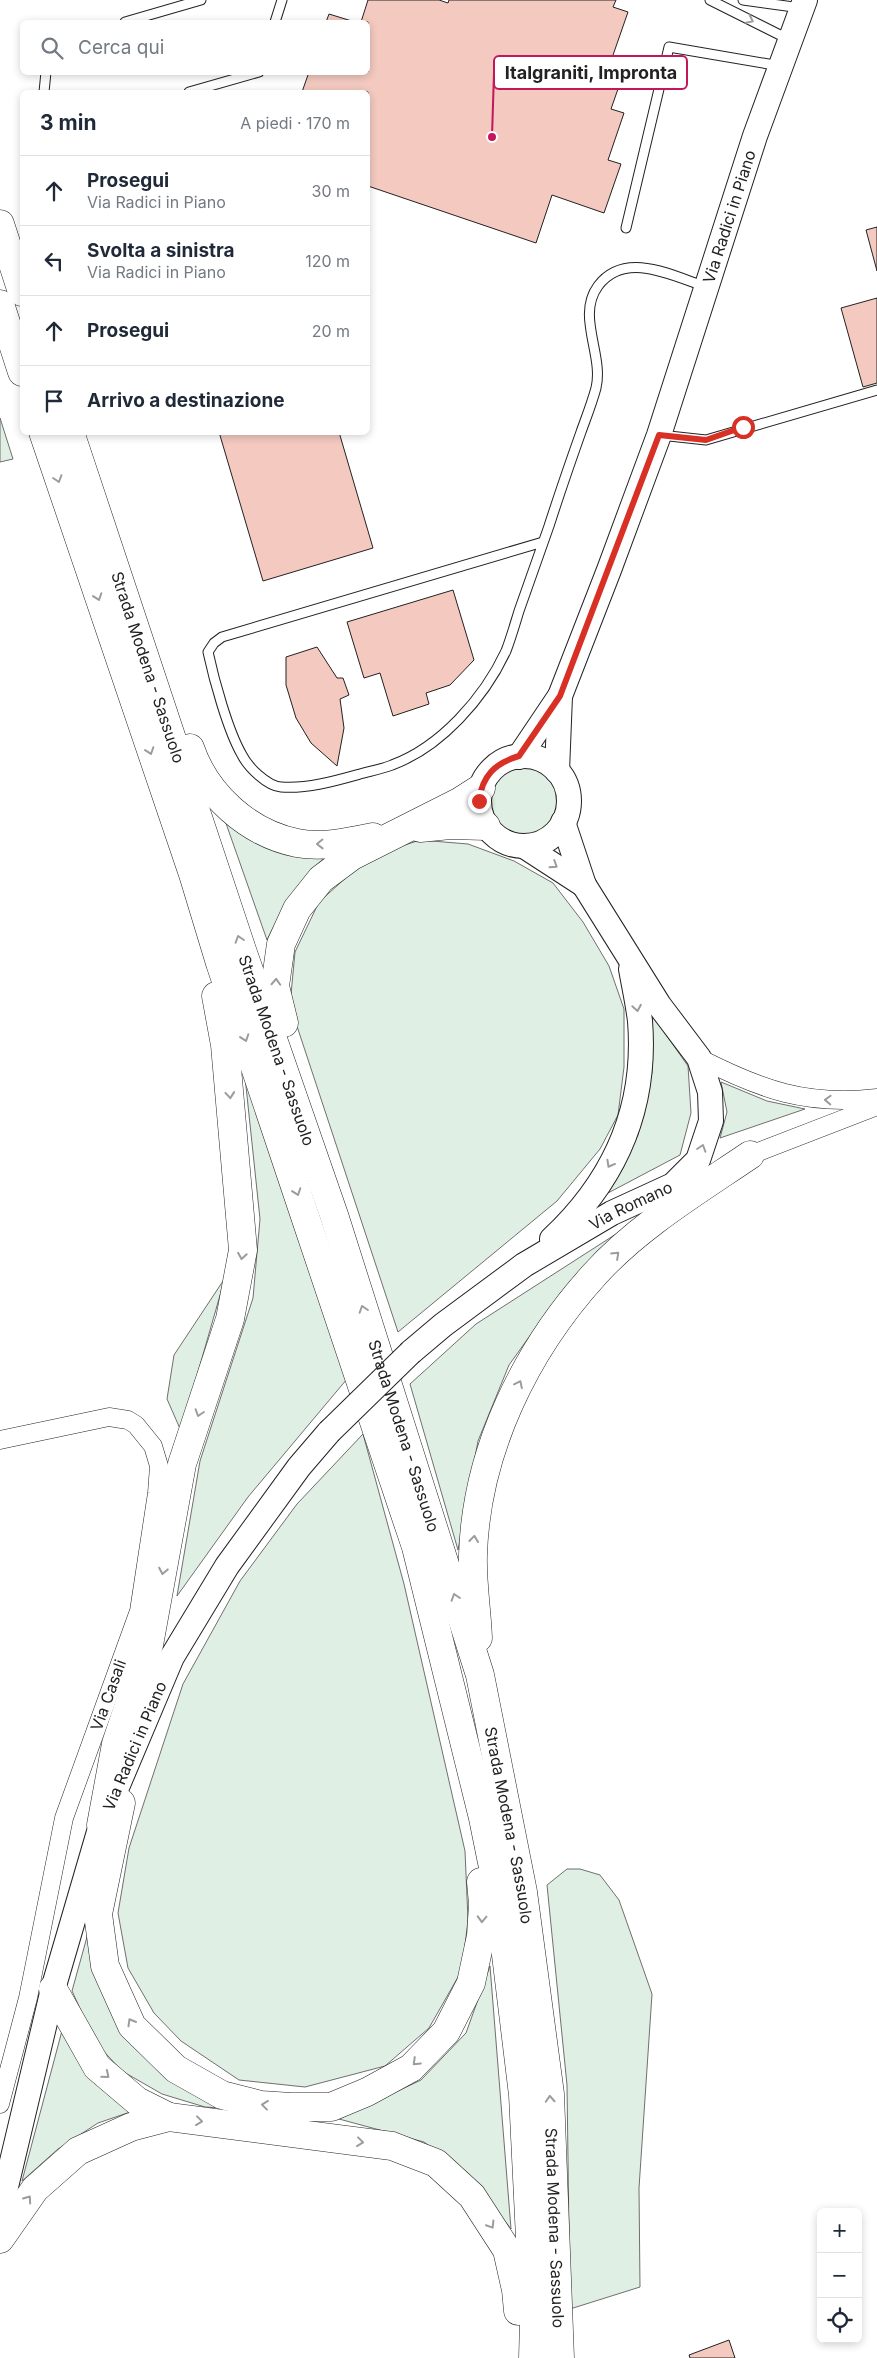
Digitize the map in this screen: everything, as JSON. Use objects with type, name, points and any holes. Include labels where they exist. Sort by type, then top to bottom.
[{"type":"highway","points":[[0,224],[20,286]]},
{"type":"highway","points":[[0,304],[20,366]]},
{"type":"highway","points":[[44,435],[94,547]]},
{"type":"highway","points":[[71,435],[94,547]]},
{"type":"highway","name":"Strada Modena - Sassuolo","points":[[94,547],[118,573],[242,950],[334,1215],[480,1675],[523,1892],[550,2094],[560,2358]]},
{"type":"highway","name":"Strada Modena - Sassuolo","points":[[94,547],[220,962],[416,1547],[482,1818],[499,1897],[523,2095],[534,2320],[533,2358]]},
{"type":"highway","points":[[118,573],[137,592],[197,768],[218,797],[240,818],[267,833],[298,844],[329,844],[403,830],[450,825],[486,826]]},
{"type":"highway","points":[[334,1215],[275,986],[281,944],[297,909],[321,879],[352,856],[459,802],[480,788]]},
{"type":"highway","points":[[102,1824],[116,1744],[149,1645],[182,1464],[230,1319],[244,1250],[225,1044],[192,874]]},
{"type":"highway","points":[[480,1675],[472,1556],[479,1496],[494,1438],[522,1378],[560,1318],[594,1274],[634,1238],[686,1198],[750,1155]]},
{"type":"highway","points":[[133,1750],[98,1914],[105,1966],[132,2026],[176,2069],[222,2095],[261,2105],[291,2107],[331,2106],[367,2092],[410,2068],[446,2032],[471,1983],[482,1936],[483,1904],[479,1867],[482,1818]]},
{"type":"highway","points":[[54,1989],[97,2067],[137,2101],[169,2116],[392,2146],[436,2163],[472,2196],[507,2250],[516,2290],[520,2348],[524,2358]]},
{"type":"highway","points":[[0,2239],[35,2189],[78,2152],[132,2127],[169,2116]]},
{"type":"street","name":"Via Radici in Piano","points":[[519,756],[560,696],[659,435],[755,136],[803,4]]},
{"type":"street","name":"Via Radici in Piano","points":[[557,771],[560,696]]},
{"type":"street","points":[[519,756],[533,757],[546,762],[557,771],[564,783],[568,796],[568,809],[563,822],[547,839],[536,844],[524,846],[509,844],[496,837],[486,826],[480,814],[480,788],[486,776],[506,760],[519,756]]},
{"type":"street","points":[[563,822],[584,885],[629,960],[659,1005],[699,1058],[710,1092],[711,1121],[698,1160],[673,1185]]},
{"type":"street","points":[[524,846],[584,885]]},
{"type":"street","points":[[524,1265],[568,1224],[597,1187],[620,1146],[635,1108],[640,1063],[640,1021],[629,960]]},
{"type":"street","points":[[699,1058],[734,1076],[767,1089],[810,1100],[852,1101],[877,1098]]},
{"type":"street","name":"Via Romano","points":[[411,1352],[443,1325],[524,1265],[612,1213],[673,1185],[877,1106]]},
{"type":"street","name":"Via Radici in Piano","points":[[0,2212],[54,1989],[102,1824],[172,1657],[227,1566],[294,1474],[329,1432],[411,1352]]},
{"type":"street","name":"Via Casali","points":[[0,1440],[109,1417],[118,1418],[136,1424],[144,1433],[153,1446],[159,1466],[158,1493],[139,1611],[64,1818],[28,1998],[0,2104]]},
{"type":"lane","points":[[132,20],[201,0]]},
{"type":"lane","points":[[276,20],[282,0]]},
{"type":"lane","points":[[710,0],[790,40]]},
{"type":"lane","points":[[743,0],[803,4]]},
{"type":"lane","points":[[626,228],[669,47],[780,66]]},
{"type":"lane","points":[[44,90],[46,75]]},
{"type":"lane","points":[[196,90],[248,75]]},
{"type":"lane","points":[[543,542],[222,637],[214,643],[208,652],[233,736],[243,758],[265,780],[278,787],[297,787],[338,780],[393,765],[430,745],[454,725],[477,697],[506,652],[597,386],[596,356],[589,318],[590,304],[599,284],[620,269],[634,266],[656,270],[706,287]]},
{"type":"lane","points":[[659,435],[706,440],[877,390]]},
{"type":"green space","points":[[0,418],[13,459],[0,462]]},
{"type":"green space","points":[[531,767],[544,773],[553,782],[557,788],[559,802],[557,816],[549,827],[538,835],[517,837],[510,835],[499,827],[491,816],[489,795],[491,788],[499,777],[510,769]]},
{"type":"green space","points":[[222,812],[332,850],[302,881],[267,940]]},
{"type":"green space","points":[[420,840],[468,844],[514,861],[553,883],[583,922],[609,966],[624,1009],[624,1067],[618,1115],[600,1149],[557,1201],[398,1332],[290,1005],[295,952],[319,902],[369,857]]},
{"type":"green space","points":[[652,1015],[688,1066],[691,1113],[680,1155],[608,1193],[638,1135],[652,1072]]},
{"type":"green space","points":[[245,1077],[347,1379],[248,1497],[177,1596],[200,1461],[253,1298],[260,1219]]},
{"type":"green space","points":[[721,1082],[767,1101],[805,1109],[720,1138],[727,1112]]},
{"type":"green space","points":[[616,1234],[562,1291],[509,1365],[478,1441],[458,1550],[410,1384],[476,1324]]},
{"type":"green space","points":[[225,1278],[181,1431],[167,1399],[174,1355]]},
{"type":"green space","points":[[363,1434],[404,1584],[465,1851],[468,1920],[462,1970],[429,2028],[385,2066],[305,2087],[239,2080],[181,2041],[154,2013],[128,1968],[118,1913],[129,1848],[183,1684],[240,1581],[297,1504]]},
{"type":"green space","points":[[567,1869],[580,1869],[600,1875],[619,1900],[652,1994],[639,2188],[640,2287],[570,2309],[567,2085],[547,1885]]},
{"type":"green space","points":[[90,1926],[121,2016],[251,2110],[205,2107],[162,2094],[122,2071],[96,2043],[72,1991]]},
{"type":"green space","points":[[490,1966],[511,2229],[469,2174],[424,2142],[339,2119],[421,2080],[466,2033]]},
{"type":"green space","points":[[63,2027],[136,2110],[98,2123],[58,2149],[22,2181]]},
{"type":"building","points":[[368,0],[439,0],[448,3],[449,0],[616,0],[613,7],[628,12],[612,58],[627,63],[611,109],[624,113],[608,160],[621,164],[604,213],[552,195],[536,243],[370,187],[370,90],[303,90],[308,75],[370,75],[370,20],[362,20]]},
{"type":"building","points":[[329,14],[348,20],[327,20]]},
{"type":"building","points":[[877,227],[877,271],[866,230]]},
{"type":"building","points":[[877,298],[877,383],[863,387],[841,308]]},
{"type":"building","points":[[220,435],[340,435],[373,548],[263,581]]},
{"type":"building","points":[[453,590],[474,660],[450,685],[426,693],[429,704],[393,716],[380,673],[364,678],[347,622]]},
{"type":"building","points":[[317,647],[337,678],[343,678],[349,695],[340,699],[344,728],[337,766],[311,743],[296,718],[286,685],[286,657]]},
{"type":"building","points":[[729,2340],[735,2358],[690,2358],[689,2355]]},
{"type":"place","name":"Italgraniti, Impronta","points":[[492,137]]},
{"type":"route","points":[[479,801],[480,788],[486,776],[506,760],[519,756],[560,696],[659,435],[706,440],[743,427]]}]
